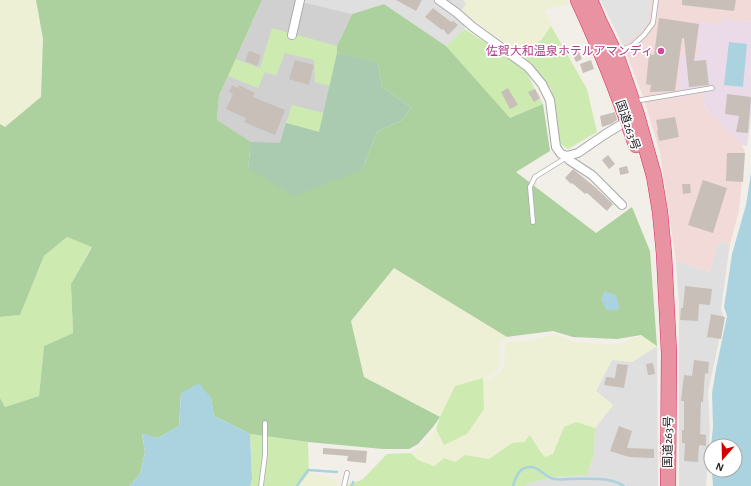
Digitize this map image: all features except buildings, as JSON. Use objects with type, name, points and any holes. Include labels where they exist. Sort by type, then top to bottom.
[{"type":"highway","name":"国道263号","points":[[578,0],[608,54],[618,60],[633,101],[654,176],[664,254],[669,353],[668,486]]},
{"type":"highway","name":"国道263号","points":[[590,0],[608,54],[628,123],[638,149],[664,254]]},
{"type":"street","points":[[292,35],[300,0]]},
{"type":"street","points":[[439,0],[528,67],[542,84],[550,100],[556,147],[561,154],[567,156],[578,153],[622,124],[628,123]]},
{"type":"street","points":[[567,156],[569,160],[592,175],[622,206]]},
{"type":"lane","points":[[608,54],[632,46],[644,35],[653,23],[656,0]]},
{"type":"lane","points":[[633,101],[712,88]]},
{"type":"lane","points":[[533,222],[530,187],[535,178],[567,156]]},
{"type":"lane","points":[[261,486],[265,423]]},
{"type":"lane","points":[[344,486],[347,473]]},
{"type":"shaded area","points":[[262,0],[302,0],[302,2],[352,14],[337,46],[378,63],[294,196],[217,120],[219,96]]},
{"type":"shaded area","points":[[302,0],[464,0],[467,4],[461,11],[465,29],[446,46],[384,4],[352,14],[302,2]]},
{"type":"shaded area","points":[[601,0],[751,0],[751,22],[723,19],[722,25],[698,56],[680,56],[703,93],[705,108],[742,145],[745,152],[739,211],[730,244],[719,241],[709,272],[676,261],[660,153],[643,96],[623,45]]},
{"type":"shaded area","points":[[601,0],[651,0],[649,20],[643,29],[623,45]]},
{"type":"shaded area","points":[[722,19],[751,22],[751,118],[747,146],[742,145],[705,108],[703,93],[681,97],[679,91],[679,56],[698,56],[698,22],[722,25]]},
{"type":"shaded area","points":[[719,241],[730,244],[721,309],[724,317],[708,392],[709,438],[703,438],[703,478],[707,478],[706,486],[679,486],[679,304],[676,261],[709,272]]},
{"type":"shaded area","points":[[657,346],[658,486],[526,486],[526,484],[553,477],[587,475],[594,455],[595,428],[613,405],[596,391],[612,359],[632,362]]},
{"type":"green space","points":[[0,0],[36,0],[43,39],[41,98],[5,127],[0,124]]},
{"type":"green space","points":[[36,0],[262,0],[219,96],[217,120],[251,142],[248,168],[362,170],[377,132],[404,119],[411,107],[382,87],[378,63],[337,53],[337,46],[352,14],[384,4],[446,46],[510,118],[543,104],[550,151],[516,172],[596,233],[632,207],[650,251],[657,346],[641,335],[617,339],[573,337],[553,331],[507,337],[394,268],[351,321],[364,377],[440,417],[418,444],[409,449],[383,449],[308,442],[250,434],[214,416],[211,398],[181,393],[179,426],[158,438],[142,434],[145,452],[140,474],[129,486],[0,486],[0,398],[5,407],[39,396],[44,346],[73,333],[71,284],[92,247],[67,237],[44,256],[20,315],[0,317],[0,124],[5,127],[41,97],[43,39]]},
{"type":"green space","points":[[464,0],[567,0],[569,4],[544,10],[551,26],[542,39],[523,56],[461,11],[466,4]]},
{"type":"green space","points":[[551,26],[587,89],[597,132],[568,149],[559,143],[551,89],[523,56],[542,39]]},
{"type":"green space","points":[[272,28],[337,46],[337,53],[330,86],[315,82],[314,60],[285,53],[276,76],[265,72],[258,88],[228,76],[235,59],[260,68]]},
{"type":"green space","points":[[465,29],[525,70],[543,104],[510,119],[446,46]]},
{"type":"green space","points":[[337,53],[378,63],[382,87],[411,107],[404,119],[377,132],[362,170],[294,196],[248,168],[251,142],[280,143],[286,123],[319,132]]},
{"type":"green space","points":[[292,105],[324,113],[319,132],[286,123]]},
{"type":"green space","points":[[67,237],[92,246],[71,284],[73,333],[44,346],[39,396],[5,407],[0,398],[0,317],[20,315],[44,256]]},
{"type":"green space","points":[[394,268],[507,337],[500,344],[500,364],[496,371],[483,378],[455,386],[440,417],[364,377],[351,321]]},
{"type":"green space","points":[[555,334],[574,342],[618,345],[641,335],[657,346],[632,362],[612,360],[596,391],[613,405],[595,428],[576,422],[564,427],[553,454],[545,457],[535,442],[512,443],[489,459],[465,455],[455,462],[444,459],[434,466],[418,460],[411,453],[421,447],[436,429],[444,445],[484,409],[483,382],[500,373],[504,366],[505,346],[507,342],[535,340]]},
{"type":"green space","points":[[483,378],[484,409],[467,434],[444,445],[436,429],[455,386]]},
{"type":"green space","points":[[576,422],[595,428],[594,455],[587,475],[553,477],[526,484],[526,486],[347,486],[362,480],[387,454],[411,453],[418,460],[434,466],[444,458],[455,462],[465,455],[489,459],[512,443],[524,442],[530,435],[545,457],[553,454],[564,427]]},
{"type":"green space","points":[[250,434],[308,442],[309,473],[298,486],[250,486],[252,479]]},
{"type":"green space","points":[[309,473],[337,479],[337,486],[298,486]]},
{"type":"water","points":[[729,42],[747,44],[743,87],[724,85]]},
{"type":"water","points":[[751,173],[751,486],[713,486],[712,478],[743,478],[743,438],[712,438],[712,393],[727,316],[724,307],[732,254],[746,205]]},
{"type":"water","points":[[605,291],[616,295],[619,306],[618,310],[606,310],[601,299]]},
{"type":"water","points":[[199,383],[211,398],[214,416],[250,434],[252,479],[250,486],[129,486],[140,474],[145,452],[142,433],[158,438],[179,426],[181,393]]},
{"type":"waterway","points":[[513,486],[517,476],[526,467],[536,468],[550,478],[554,479],[605,479],[624,486]]},
{"type":"waterway","points":[[297,486],[308,470],[337,472]]},
{"type":"waterway","points":[[352,486],[353,482]]},
{"type":"place","name":"佐賀大和温泉ホテルアマンディ","points":[[661,51]]}]
